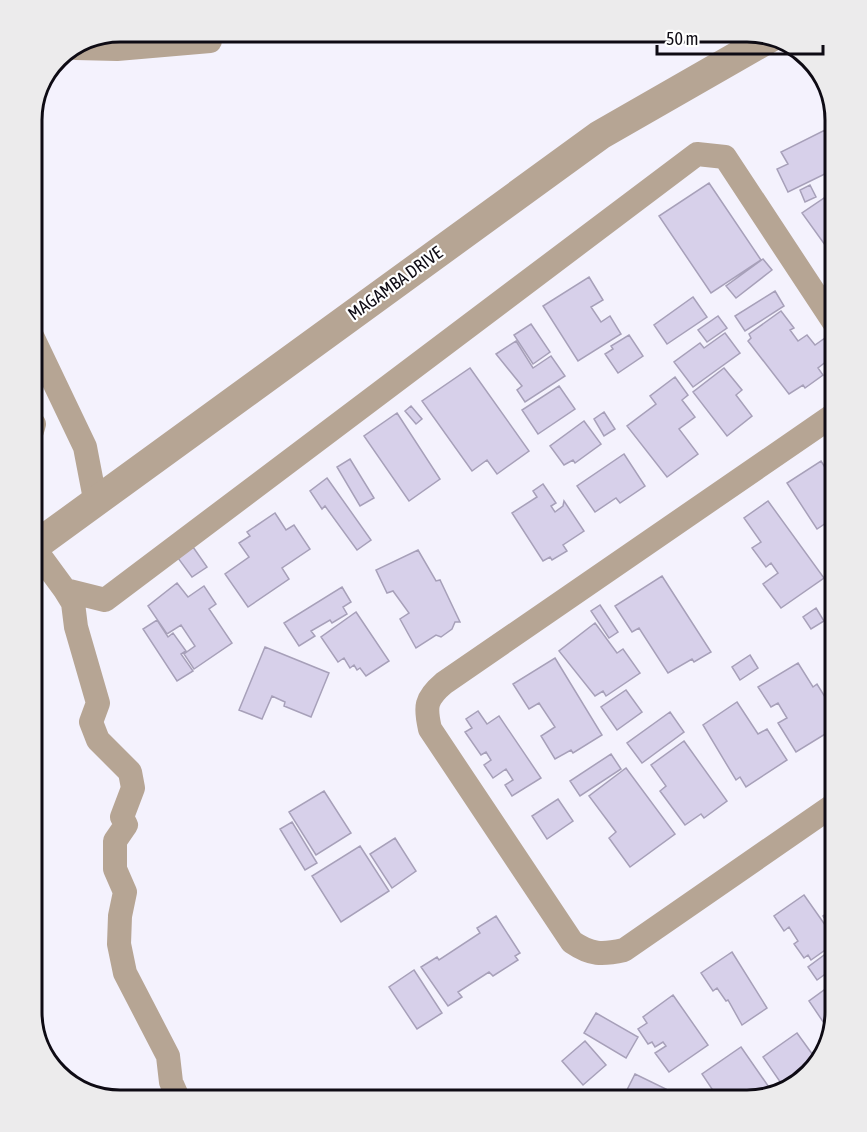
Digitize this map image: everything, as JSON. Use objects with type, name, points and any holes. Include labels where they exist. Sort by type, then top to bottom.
[{"type":"street","points":[[90,48],[117,49],[198,42]]},
{"type":"street","name":"MAGAMBA DRIVE","points":[[42,539],[600,135],[761,44]]},
{"type":"street","points":[[65,590],[105,600],[697,154],[725,157],[825,307]]},
{"type":"street","points":[[42,357],[85,447],[95,499]]},
{"type":"street","points":[[825,422],[444,683],[431,693],[426,710],[430,729],[572,942],[586,952],[601,956],[624,951],[825,812]]},
{"type":"street","points":[[42,560],[74,603],[76,627],[98,703],[91,722],[98,740],[130,772],[133,788],[122,817],[126,825],[115,841],[115,869],[125,892],[120,916],[120,944],[125,973],[168,1056],[174,1090]]},
{"type":"building","points":[[825,130],[825,174],[788,192],[777,169],[788,164],[781,152]]},
{"type":"building","points":[[709,183],[761,260],[711,293],[659,216]]},
{"type":"building","points":[[810,185],[816,197],[805,202],[800,190]]},
{"type":"building","points":[[825,197],[825,245],[802,213]]},
{"type":"building","points":[[763,259],[772,270],[736,298],[726,286]]},
{"type":"building","points":[[589,277],[603,300],[591,307],[601,322],[610,316],[621,334],[578,361],[543,306]]},
{"type":"building","points":[[775,291],[784,306],[745,331],[735,316]]},
{"type":"building","points":[[693,297],[707,317],[667,344],[654,325]]},
{"type":"building","points":[[781,311],[794,328],[790,330],[798,341],[807,335],[815,345],[825,338],[825,363],[818,368],[823,375],[805,388],[803,385],[789,394],[748,341],[751,338],[749,334]]},
{"type":"building","points":[[718,316],[727,328],[707,342],[698,330]]},
{"type":"building","points":[[531,324],[550,352],[533,364],[514,335]]},
{"type":"building","points":[[725,333],[740,353],[693,387],[674,362],[700,343],[704,348]]},
{"type":"building","points":[[629,335],[643,356],[618,373],[605,354],[613,349],[611,346]]},
{"type":"building","points":[[516,341],[533,368],[551,356],[565,376],[525,402],[517,390],[522,386],[496,354]]},
{"type":"building","points":[[470,368],[529,451],[497,474],[487,460],[472,471],[422,401]]},
{"type":"building","points":[[724,368],[742,390],[736,395],[752,416],[727,436],[693,392]]},
{"type":"building","points":[[675,377],[688,395],[682,400],[695,417],[679,429],[698,454],[667,477],[627,426],[656,404],[650,396]]},
{"type":"building","points":[[559,386],[575,409],[538,434],[522,410]]},
{"type":"building","points":[[411,406],[422,419],[416,424],[405,411]]},
{"type":"building","points":[[604,412],[615,429],[604,436],[594,419]]},
{"type":"building","points":[[397,413],[440,479],[409,501],[364,436]]},
{"type":"building","points":[[584,421],[601,444],[575,463],[573,460],[564,465],[550,446]]},
{"type":"building","points":[[624,454],[645,486],[620,503],[616,498],[595,512],[577,486]]},
{"type":"building","points":[[350,459],[374,498],[360,506],[337,467]]},
{"type":"building","points":[[821,461],[825,467],[825,524],[817,529],[787,483]]},
{"type":"building","points":[[327,478],[371,540],[357,550],[325,506],[322,509],[310,491]]},
{"type":"building","points":[[543,484],[556,503],[551,506],[555,512],[563,506],[564,501],[584,531],[563,545],[567,551],[552,560],[550,557],[543,561],[512,513],[537,497],[533,491]]},
{"type":"building","points":[[768,501],[824,578],[781,608],[763,584],[778,573],[771,563],[766,567],[752,548],[761,542],[744,518]]},
{"type":"building","points":[[275,513],[286,530],[294,525],[310,549],[282,568],[289,579],[248,607],[225,574],[249,557],[239,543],[250,536],[247,532]]},
{"type":"building","points":[[193,547],[207,567],[192,577],[178,558]]},
{"type":"building","points":[[418,550],[436,581],[440,580],[460,622],[455,622],[452,629],[441,637],[436,635],[416,648],[400,619],[409,613],[393,591],[387,593],[376,570]]},
{"type":"building","points":[[662,576],[711,652],[694,662],[692,659],[668,673],[639,628],[632,632],[615,606]]},
{"type":"building","points":[[177,583],[188,597],[204,586],[216,604],[209,609],[232,643],[194,669],[184,654],[195,646],[181,625],[167,634],[148,606]]},
{"type":"building","points":[[342,587],[351,602],[343,607],[347,614],[332,623],[330,620],[311,631],[315,636],[299,646],[284,623]]},
{"type":"building","points":[[600,605],[618,632],[609,638],[591,611]]},
{"type":"building","points":[[816,608],[824,621],[811,629],[803,617]]},
{"type":"building","points":[[356,612],[389,661],[366,676],[360,668],[357,670],[354,665],[350,668],[344,658],[338,662],[321,637]]},
{"type":"building","points":[[157,620],[168,637],[173,633],[186,651],[181,654],[193,671],[177,681],[143,629]]},
{"type":"building","points":[[595,623],[617,653],[623,649],[640,673],[606,696],[603,691],[595,696],[559,651]]},
{"type":"building","points":[[265,647],[329,673],[311,717],[284,706],[285,702],[272,696],[262,719],[239,710]]},
{"type":"building","points":[[750,655],[758,668],[740,680],[732,667]]},
{"type":"building","points":[[555,658],[602,735],[573,753],[571,750],[555,759],[541,736],[555,727],[539,703],[529,709],[513,684]]},
{"type":"building","points":[[798,663],[813,687],[817,684],[825,697],[825,734],[796,752],[778,723],[787,718],[778,703],[771,707],[758,687]]},
{"type":"building","points":[[626,690],[642,712],[617,730],[601,707]]},
{"type":"building","points":[[737,702],[758,734],[767,729],[787,760],[746,787],[740,777],[736,780],[703,725]]},
{"type":"building","points":[[478,711],[487,724],[499,716],[541,778],[512,796],[505,785],[513,780],[506,769],[493,778],[484,765],[491,760],[486,752],[481,755],[465,732],[472,728],[466,719]]},
{"type":"building","points":[[670,712],[684,732],[642,763],[627,743]]},
{"type":"building","points":[[684,741],[727,801],[704,818],[701,814],[685,825],[660,791],[666,786],[651,765]]},
{"type":"building","points":[[611,754],[621,769],[580,796],[570,781]]},
{"type":"building","points":[[626,768],[675,834],[630,867],[609,838],[616,832],[589,796]]},
{"type":"building","points":[[324,791],[351,833],[316,855],[289,812]]},
{"type":"building","points":[[558,799],[573,821],[547,839],[532,816]]},
{"type":"building","points":[[292,822],[317,863],[305,870],[280,829]]},
{"type":"building","points":[[395,838],[416,871],[392,888],[370,854]]},
{"type":"building","points":[[360,846],[389,891],[341,922],[312,876]]},
{"type":"building","points":[[804,895],[825,925],[825,950],[811,960],[808,955],[804,958],[794,944],[798,941],[789,927],[784,931],[774,916]]},
{"type":"building","points":[[496,916],[520,953],[515,956],[518,960],[493,976],[489,972],[458,992],[462,997],[448,1006],[421,967],[437,957],[439,960],[480,933],[477,928]]},
{"type":"building","points":[[732,952],[767,1008],[742,1025],[728,1000],[726,1001],[717,988],[713,991],[701,973]]},
{"type":"building","points":[[825,954],[825,974],[817,980],[808,967]]},
{"type":"building","points":[[414,970],[442,1013],[417,1029],[389,987]]},
{"type":"building","points":[[825,989],[824,1023],[809,1001]]},
{"type":"building","points":[[673,995],[708,1045],[669,1072],[655,1053],[666,1046],[663,1042],[655,1047],[652,1042],[648,1044],[638,1029],[647,1023],[643,1017]]},
{"type":"building","points":[[596,1013],[638,1037],[626,1058],[584,1033]]},
{"type":"building","points":[[797,1033],[812,1054],[798,1071],[780,1082],[763,1057]]},
{"type":"building","points":[[585,1041],[606,1065],[583,1085],[562,1061]]},
{"type":"building","points":[[741,1047],[769,1087],[747,1090],[713,1090],[702,1074]]},
{"type":"building","points":[[635,1074],[666,1089],[665,1090],[627,1090]]}]
